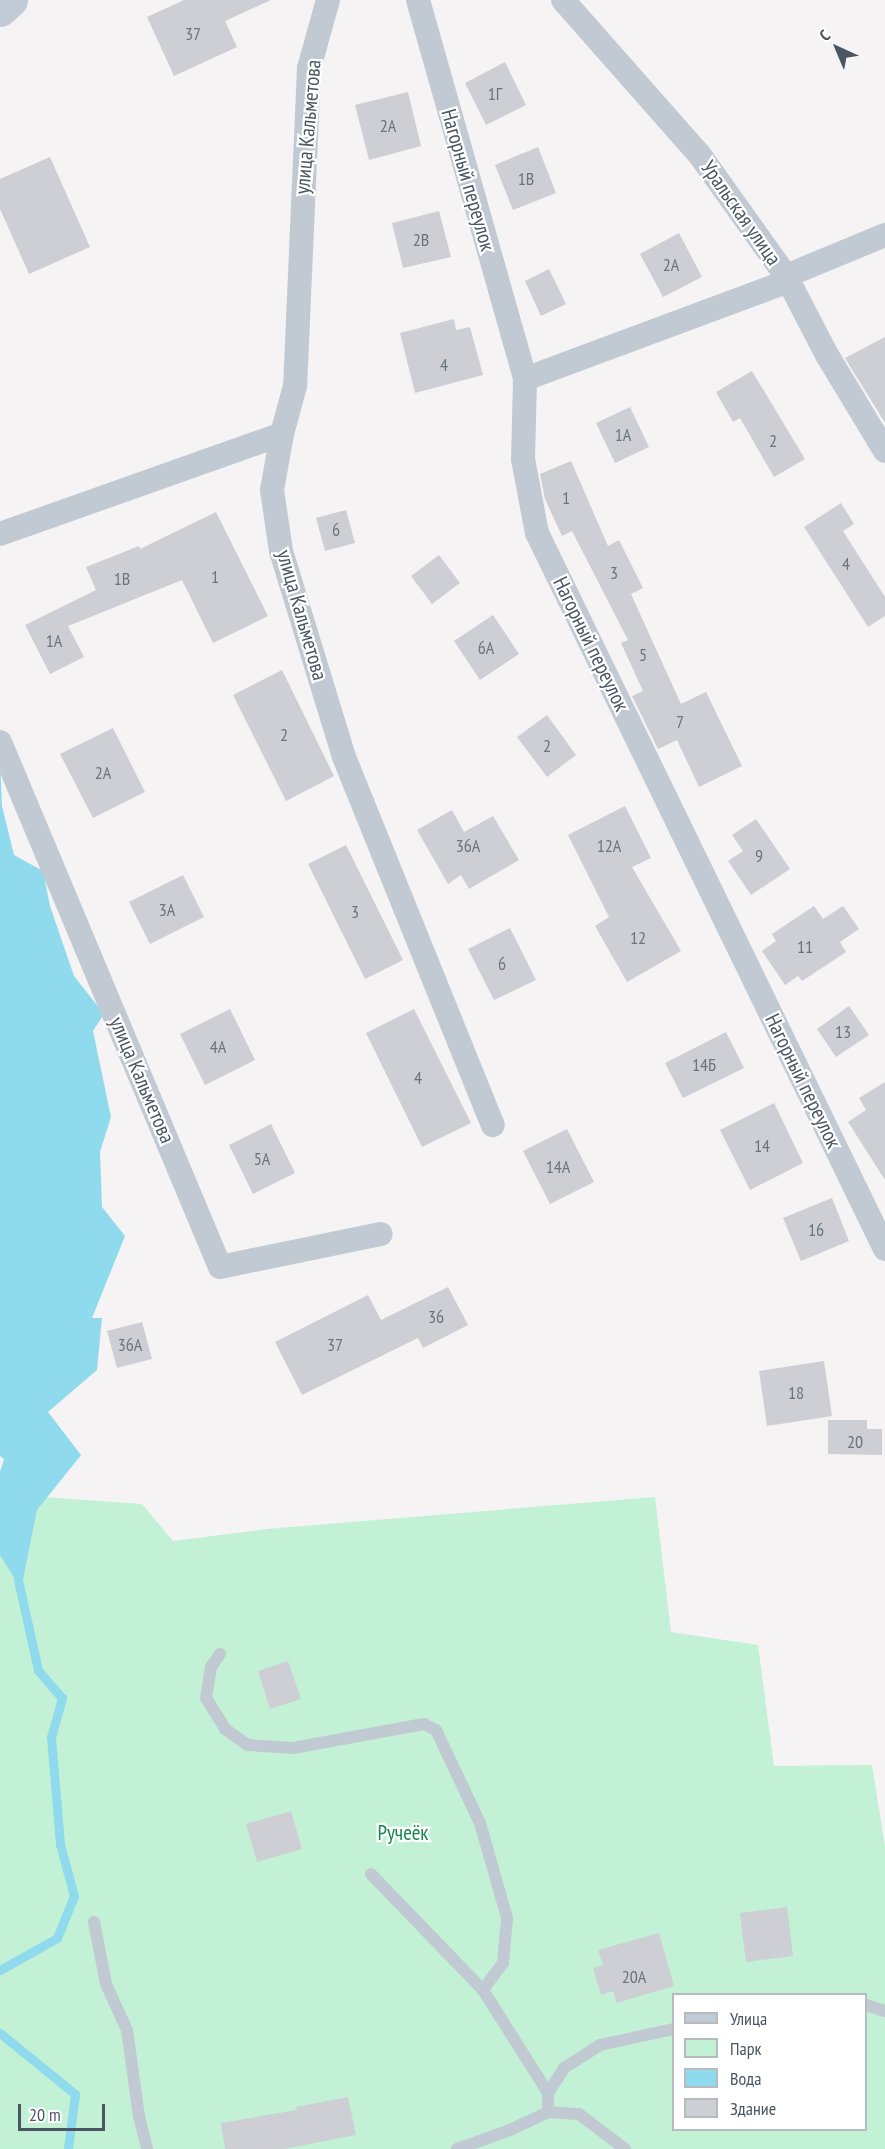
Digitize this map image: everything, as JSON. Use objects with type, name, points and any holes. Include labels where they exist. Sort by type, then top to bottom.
[{"type":"main road","points":[[0,9],[11,0]]},
{"type":"street","name":"улица Кальметова","points":[[328,0],[309,68],[295,386],[282,434],[272,490],[281,550],[344,757],[493,1125]]},
{"type":"street","name":"Нагорный переулок","points":[[418,0],[525,379],[523,459],[537,533],[885,1249]]},
{"type":"street","name":"Уральская улица","points":[[563,0],[699,154],[788,278],[827,355],[885,451]]},
{"type":"street","points":[[525,379],[788,278],[885,235]]},
{"type":"street","points":[[0,534],[282,434]]},
{"type":"street","name":"улица Кальметова","points":[[0,742],[220,1267],[381,1234]]},
{"type":"lane","points":[[220,1654],[211,1668],[206,1698],[225,1729],[248,1745],[293,1748],[424,1724],[436,1730],[480,1823],[507,1918],[503,1963],[483,1990]]},
{"type":"lane","points":[[371,1874],[483,1990],[548,2093],[548,2112]]},
{"type":"lane","points":[[94,1922],[106,1983],[127,2030],[139,2116],[147,2149]]},
{"type":"lane","points":[[867,2005],[885,2011]]},
{"type":"lane","points":[[548,2093],[564,2068],[600,2044],[672,2029]]},
{"type":"lane","points":[[457,2149],[510,2130],[548,2112],[579,2114],[625,2149]]},
{"type":"green space","name":"Ручеёк","points":[[0,1494],[142,1504],[173,1541],[267,1529],[655,1497],[671,1632],[758,1645],[774,1766],[872,1765],[885,1846],[885,2149],[0,2149]]},
{"type":"water","points":[[0,759],[2,806],[14,855],[43,871],[50,906],[74,976],[104,1014],[93,1031],[111,1117],[100,1152],[102,1207],[125,1236],[92,1318],[102,1318],[97,1370],[48,1412],[81,1455],[37,1510],[21,1589],[0,1555],[0,1472],[4,1459],[0,1456]]},
{"type":"building","points":[[184,0],[271,0],[225,21],[237,47],[174,76],[147,17]]},
{"type":"building","points":[[505,62],[526,105],[486,125],[465,83]]},
{"type":"building","points":[[408,92],[421,146],[369,160],[355,105]]},
{"type":"building","points":[[538,147],[556,193],[513,210],[495,165]]},
{"type":"building","points":[[50,157],[90,247],[29,274],[0,209],[0,179]]},
{"type":"building","points":[[439,211],[451,257],[403,268],[392,223]]},
{"type":"building","points":[[679,233],[702,277],[663,297],[640,254]]},
{"type":"building","points":[[549,269],[566,304],[541,316],[525,281]]},
{"type":"building","points":[[454,319],[456,330],[470,327],[483,375],[415,393],[400,333]]},
{"type":"building","points":[[885,337],[885,423],[845,358]]},
{"type":"building","points":[[752,371],[805,459],[774,477],[740,418],[733,422],[716,392]]},
{"type":"building","points":[[630,407],[649,447],[615,463],[596,423]]},
{"type":"building","points":[[571,461],[608,546],[619,540],[643,588],[631,594],[681,704],[706,692],[742,766],[699,787],[677,740],[658,749],[632,696],[643,691],[621,643],[628,640],[572,531],[562,536],[545,499],[540,474]]},
{"type":"building","points":[[841,503],[854,524],[843,531],[885,597],[885,616],[868,627],[804,527]]},
{"type":"building","points":[[346,510],[355,543],[325,551],[316,518]]},
{"type":"building","points":[[216,512],[268,616],[213,643],[182,580],[68,626],[84,657],[50,674],[25,625],[96,590],[86,567],[139,546],[140,549]]},
{"type":"building","points":[[439,555],[460,583],[432,604],[411,576]]},
{"type":"building","points":[[493,615],[519,654],[480,680],[454,641]]},
{"type":"building","points":[[282,670],[334,776],[286,801],[233,695]]},
{"type":"building","points":[[547,715],[576,755],[547,777],[517,737]]},
{"type":"building","points":[[113,728],[145,792],[93,818],[60,754]]},
{"type":"building","points":[[625,806],[651,858],[632,867],[681,951],[627,982],[595,926],[609,917],[568,835]]},
{"type":"building","points":[[452,810],[464,832],[493,816],[519,860],[469,889],[461,875],[448,884],[417,830]]},
{"type":"building","points":[[756,819],[790,869],[751,895],[728,861],[743,851],[732,835]]},
{"type":"building","points":[[346,845],[403,960],[365,979],[308,864]]},
{"type":"building","points":[[183,875],[204,917],[150,944],[129,902]]},
{"type":"building","points":[[814,906],[823,919],[843,906],[859,929],[840,942],[846,952],[802,981],[798,976],[785,985],[762,951],[776,941],[772,934]]},
{"type":"building","points":[[510,928],[536,980],[494,1000],[468,949]]},
{"type":"building","points":[[849,1006],[869,1035],[836,1057],[817,1029]]},
{"type":"building","points":[[230,1009],[255,1060],[205,1085],[180,1034]]},
{"type":"building","points":[[414,1009],[471,1123],[422,1147],[366,1033]]},
{"type":"building","points":[[726,1032],[744,1068],[683,1098],[665,1063]]},
{"type":"building","points":[[885,1082],[885,1180],[848,1122],[866,1110],[859,1098]]},
{"type":"building","points":[[774,1103],[803,1163],[750,1190],[720,1130]]},
{"type":"building","points":[[271,1124],[295,1173],[253,1194],[229,1145]]},
{"type":"building","points":[[567,1129],[594,1182],[550,1204],[523,1151]]},
{"type":"building","points":[[832,1198],[849,1241],[801,1261],[783,1218]]},
{"type":"building","points":[[448,1287],[468,1325],[423,1348],[418,1338],[302,1395],[275,1342],[368,1295],[381,1320]]},
{"type":"building","points":[[142,1322],[152,1359],[117,1368],[107,1331]]},
{"type":"building","points":[[824,1361],[832,1416],[767,1426],[759,1371]]},
{"type":"building","points":[[828,1420],[867,1420],[867,1429],[882,1429],[882,1455],[828,1454]]},
{"type":"building","points":[[288,1661],[301,1699],[270,1709],[258,1671]]},
{"type":"building","points":[[291,1811],[302,1849],[257,1862],[246,1824]]},
{"type":"building","points":[[787,1907],[793,1956],[746,1962],[740,1913]]},
{"type":"building","points":[[659,1933],[674,1986],[617,2003],[613,1991],[601,1995],[593,1968],[603,1965],[598,1950]]},
{"type":"building","points":[[348,2097],[356,2135],[284,2149],[225,2149],[221,2123],[297,2110],[296,2107]]},
{"type":"waterway","points":[[0,1970],[57,1938],[74,1896],[60,1844],[51,1737],[62,1698],[38,1670],[18,1580]]},
{"type":"waterway","points":[[0,2033],[75,2094],[68,2149]]}]
